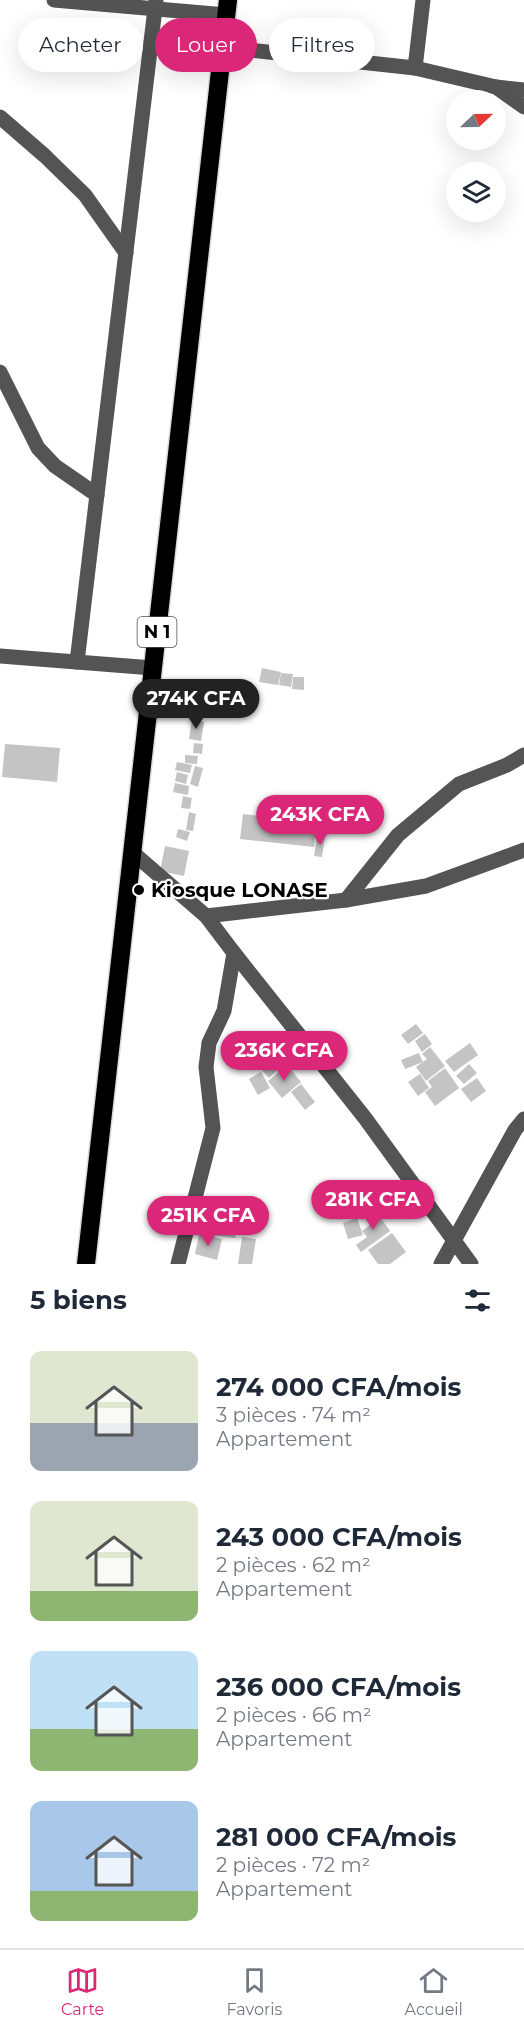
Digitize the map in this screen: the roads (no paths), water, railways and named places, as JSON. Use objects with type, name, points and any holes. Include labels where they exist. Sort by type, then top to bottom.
[{"type":"highway","name":"N 1","points":[[86,1264],[219,72]]},
{"type":"street","points":[[54,0],[227,8]]},
{"type":"street","points":[[415,68],[423,0]]},
{"type":"street","points":[[77,662],[156,4]]},
{"type":"street","points":[[257,51],[415,68],[496,87],[524,90]]},
{"type":"street","points":[[496,87],[524,107]]},
{"type":"street","points":[[0,117],[85,195],[126,253]]},
{"type":"street","points":[[0,372],[38,448],[55,466],[97,495]]},
{"type":"street","points":[[0,656],[153,668]]},
{"type":"street","points":[[346,900],[398,835],[459,784],[507,765],[524,755]]},
{"type":"street","points":[[206,916],[346,900],[426,886],[524,850]]},
{"type":"street","points":[[132,852],[206,916],[365,1118],[471,1264]]},
{"type":"street","points":[[178,1264],[213,1128],[206,1067],[209,1043],[224,1011],[234,953]]},
{"type":"street","points":[[441,1264],[515,1130],[524,1119]]},
{"type":"place","name":"Kiosque LONASE","points":[[139,890]]}]
